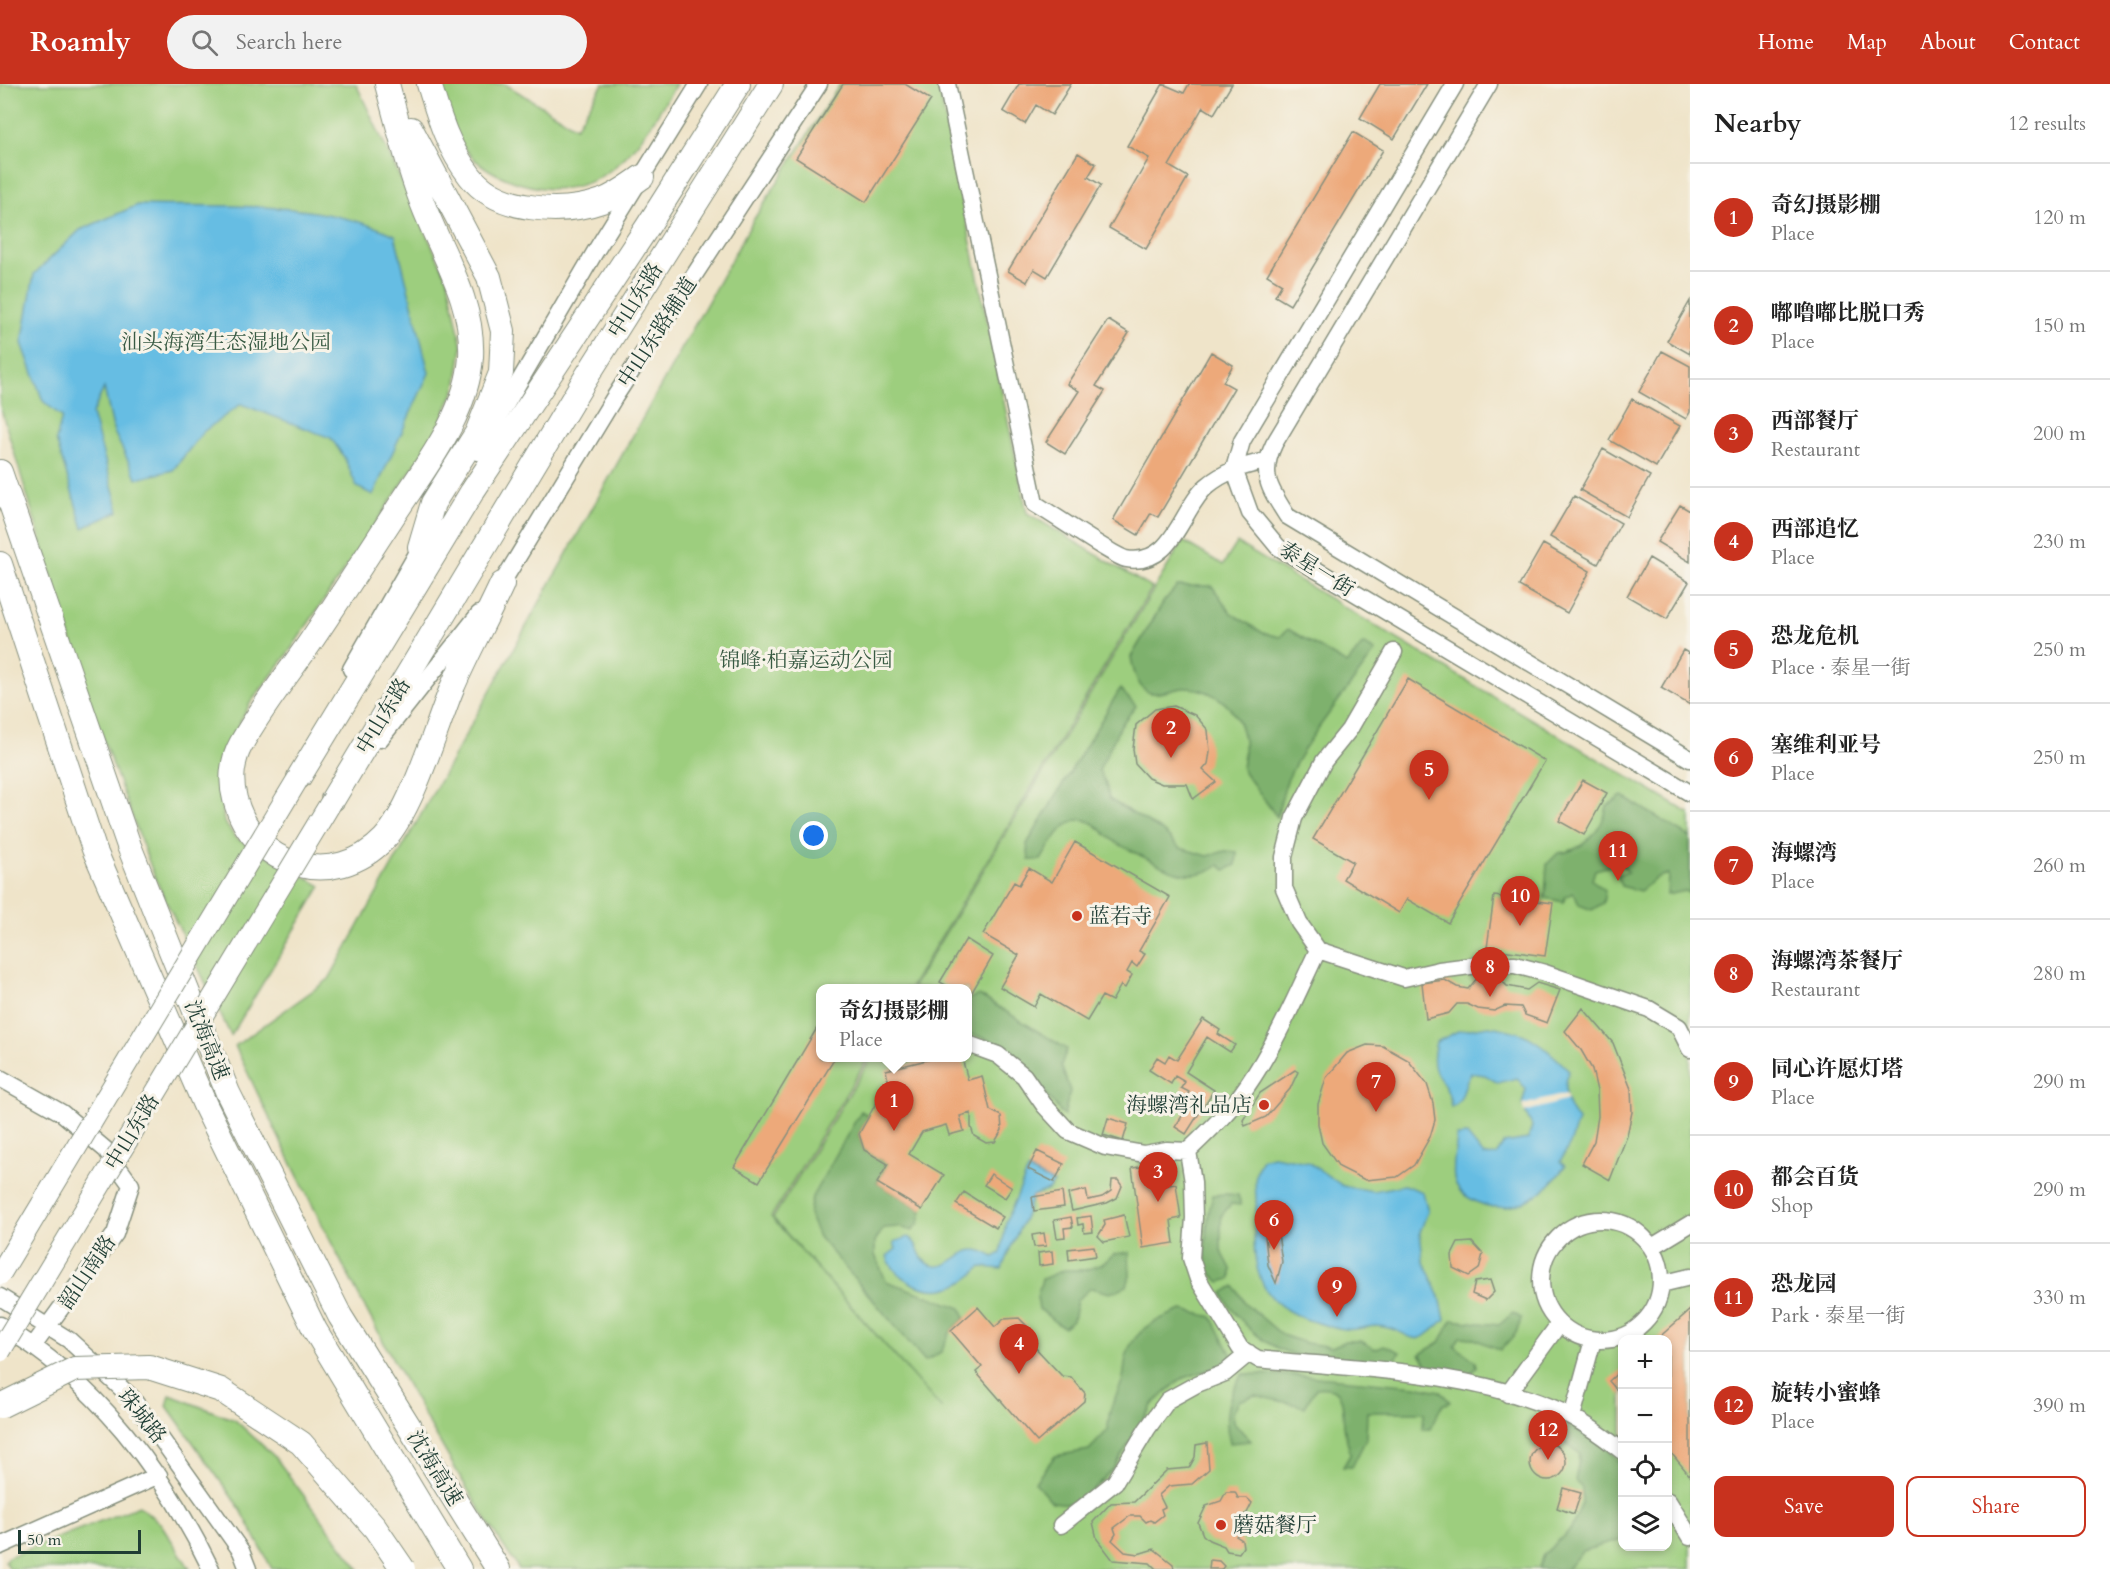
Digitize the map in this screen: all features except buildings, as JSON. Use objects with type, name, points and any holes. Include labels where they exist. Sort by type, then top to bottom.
[{"type":"highway","points":[[387,84],[489,277],[503,331],[501,373],[477,433],[433,503],[420,547]]},
{"type":"highway","points":[[387,84],[419,195],[455,276],[470,321],[471,359],[461,403],[429,460],[308,646],[260,711],[237,750],[231,783],[239,816],[250,835],[270,852],[285,860],[309,866],[338,867],[364,856],[386,838],[401,813],[453,685],[502,585]]},
{"type":"highway","points":[[429,84],[446,140],[471,178],[500,199],[531,207],[578,207],[618,194],[642,177]]},
{"type":"highway","name":"中山东路","points":[[299,777],[471,492],[642,236],[738,84]]},
{"type":"highway","name":"中山东路","points":[[333,799],[587,376],[771,84]]},
{"type":"highway","name":"沈海高速","points":[[0,472],[129,846],[228,1093],[340,1316],[498,1569]]},
{"type":"highway","name":"沈海高速","points":[[0,564],[94,849],[205,1105],[315,1330],[459,1569]]},
{"type":"highway","points":[[0,578],[29,651]]},
{"type":"highway","points":[[0,1406],[75,1369],[149,1367],[221,1390],[301,1443],[375,1528],[403,1569]]},
{"type":"main road","name":"中山东路","points":[[0,1274],[299,777]]},
{"type":"main road","name":"中山东路","points":[[0,1351],[333,799]]},
{"type":"street","points":[[328,732],[340,688],[420,547],[699,84]]},
{"type":"street","name":"中山东路辅道","points":[[333,799],[502,585],[614,398],[819,84]]},
{"type":"street","points":[[947,84],[1035,504],[1126,559],[1152,556],[1171,540],[1205,488],[1234,469],[1266,461],[1489,84]]},
{"type":"street","points":[[1234,469],[1242,441],[1455,84]]},
{"type":"street","name":"泰星一街","points":[[1266,461],[1269,487],[1287,516],[1690,759]]},
{"type":"street","name":"泰星一街","points":[[1234,469],[1250,513],[1278,547],[1690,793]]},
{"type":"street","points":[[1394,652],[1349,730],[1319,770],[1294,818],[1284,857],[1284,888],[1299,923],[1318,951],[1404,978],[1464,966],[1515,965],[1649,1009],[1678,1028],[1690,1047]]},
{"type":"street","points":[[972,1045],[998,1055],[1024,1076],[1044,1105],[1068,1131],[1106,1147],[1144,1154],[1167,1150],[1188,1151],[1215,1126],[1247,1087],[1276,1038],[1318,951]]},
{"type":"street","name":"韶山南路","points":[[0,1078],[62,1113],[106,1150],[131,1185],[115,1234],[49,1328],[34,1345]]},
{"type":"street","points":[[1188,1151],[1194,1218],[1191,1258],[1198,1279],[1240,1348],[1258,1359],[1419,1375],[1508,1394],[1572,1417],[1618,1447]]},
{"type":"street","points":[[1602,1219],[1622,1223],[1639,1233],[1652,1247],[1659,1265],[1661,1284],[1656,1303],[1646,1320],[1631,1332],[1613,1339],[1593,1340],[1575,1335],[1559,1324],[1547,1308],[1540,1289],[1541,1268],[1549,1248],[1563,1232],[1581,1222],[1602,1219]]},
{"type":"street","points":[[1652,1247],[1690,1224]]},
{"type":"street","points":[[1661,1284],[1690,1277]]},
{"type":"street","name":"珠城路","points":[[0,1297],[69,1340],[132,1398],[241,1551],[248,1569]]},
{"type":"street","points":[[1508,1394],[1559,1324]]},
{"type":"street","name":"珠城路","points":[[0,1325],[34,1345],[90,1393],[159,1475],[188,1522],[211,1569]]},
{"type":"street","points":[[1572,1417],[1593,1340]]},
{"type":"street","points":[[1061,1525],[1115,1482],[1147,1429],[1168,1400],[1197,1384],[1226,1374],[1248,1353]]},
{"type":"street","points":[[0,1546],[159,1475]]},
{"type":"street","points":[[1672,1508],[1690,1537]]},
{"type":"green space","name":"汕头海湾生态湿地公园","points":[[0,84],[356,84],[448,280],[462,347],[456,388],[433,438],[287,655],[251,702],[225,750],[220,795],[224,822],[236,838],[321,886],[231,1036],[155,878],[93,712],[0,406]]},
{"type":"green space","points":[[437,84],[505,84],[576,127],[603,84],[676,84],[648,128],[617,165],[598,178],[576,187],[551,189],[522,184],[498,175],[469,154],[460,141]]},
{"type":"green space","name":"锦峰·柏嘉运动公园","points":[[840,84],[938,84],[1027,513],[1152,588],[912,984],[816,984],[816,1062],[866,1062],[771,1217],[942,1409],[773,1218],[869,1062],[972,1062],[972,984],[914,984],[1183,541],[1223,565],[1237,543],[1690,814],[1690,1569],[519,1569],[461,1478],[377,1330],[304,1189],[235,1046],[329,979],[754,219]]},
{"type":"green space","points":[[1177,586],[1212,586],[1231,613],[1263,633],[1280,637],[1288,629],[1347,664],[1363,644],[1375,651],[1306,746],[1287,781],[1277,817],[1242,769],[1244,744],[1242,729],[1224,702],[1205,691],[1194,689],[1183,688],[1149,693],[1137,680],[1131,657],[1164,601]]},
{"type":"green space","points":[[1120,689],[1136,706],[1121,725],[1099,770],[1106,784],[1109,799],[1162,831],[1180,848],[1208,856],[1225,851],[1237,852],[1236,865],[1225,870],[1219,865],[1198,874],[1178,873],[1123,846],[1088,821],[1080,820],[1066,826],[1060,832],[1041,860],[1029,860],[1027,844]]},
{"type":"green space","points":[[1622,796],[1690,837],[1690,894],[1685,891],[1667,895],[1668,874],[1658,877],[1640,891],[1621,886],[1617,875],[1628,872],[1621,863],[1595,870],[1592,880],[1605,890],[1603,903],[1592,910],[1579,905],[1574,893],[1565,897],[1564,902],[1545,898],[1547,864],[1558,853],[1575,849],[1590,838],[1601,823],[1607,806]]},
{"type":"green space","points":[[979,995],[1067,1049],[1061,1065],[1070,1091],[1064,1116],[1023,1065],[1011,1054],[984,1038],[972,1035],[972,998]]},
{"type":"green space","points":[[861,1111],[869,1116],[859,1134],[864,1150],[888,1164],[877,1183],[922,1210],[919,1223],[912,1231],[900,1227],[884,1228],[875,1241],[875,1255],[886,1281],[961,1308],[965,1318],[951,1331],[941,1352],[925,1361],[819,1237],[809,1214],[812,1197]]},
{"type":"green space","points":[[1213,1195],[1238,1195],[1241,1205],[1231,1204],[1221,1216],[1221,1250],[1231,1269],[1231,1279],[1220,1282],[1210,1272],[1207,1265],[1206,1234]]},
{"type":"green space","points":[[1129,1252],[1130,1276],[1127,1286],[1110,1293],[1091,1288],[1077,1300],[1073,1320],[1064,1327],[1039,1309],[1037,1297],[1042,1279],[1064,1270],[1086,1270],[1102,1264],[1115,1254]]},
{"type":"green space","points":[[1234,1286],[1245,1303],[1282,1335],[1306,1343],[1332,1347],[1345,1341],[1361,1341],[1375,1349],[1384,1345],[1400,1352],[1392,1365],[1313,1358],[1278,1349],[1261,1338],[1232,1309],[1223,1293]]},
{"type":"green space","points":[[1182,1310],[1212,1317],[1232,1356],[1220,1366],[1181,1379],[1153,1404],[1114,1468],[1084,1498],[1070,1504],[1052,1502],[1035,1482],[1055,1456],[1089,1450],[1108,1430],[1110,1409],[1122,1382],[1130,1345],[1149,1326]]},
{"type":"green space","points":[[1513,1313],[1521,1318],[1518,1328],[1500,1350],[1472,1338],[1460,1337],[1455,1346],[1475,1361],[1476,1367],[1470,1375],[1427,1365],[1420,1354],[1440,1342],[1452,1320],[1499,1325]]},
{"type":"green space","points":[[1243,1374],[1294,1375],[1415,1386],[1440,1391],[1450,1402],[1442,1405],[1430,1429],[1423,1429],[1424,1412],[1367,1412],[1366,1439],[1352,1467],[1343,1467],[1350,1455],[1342,1400],[1335,1390],[1327,1388],[1316,1388],[1305,1407],[1255,1395],[1239,1401],[1233,1412],[1233,1422],[1251,1441],[1230,1443],[1227,1425],[1228,1407],[1233,1390]]},
{"type":"green space","points":[[170,1395],[235,1420],[275,1457],[359,1569],[272,1569],[241,1510],[167,1406]]},
{"type":"green space","points":[[1532,1419],[1556,1422],[1569,1427],[1593,1440],[1618,1460],[1618,1541],[1582,1551],[1567,1569],[1538,1569],[1543,1555],[1571,1529],[1582,1503],[1582,1488],[1575,1481],[1580,1454],[1569,1445],[1534,1427]]},
{"type":"green space","points":[[139,1506],[161,1524],[190,1569],[10,1569],[5,1561],[8,1557]]},
{"type":"water","points":[[138,205],[269,207],[301,210],[364,223],[395,235],[429,373],[373,495],[357,487],[344,457],[331,438],[241,404],[203,432],[173,470],[137,479],[114,432],[104,388],[92,414],[119,511],[83,528],[56,440],[62,417],[43,401],[22,343],[34,274],[80,230]]},
{"type":"water","points":[[1489,1026],[1525,1035],[1550,1052],[1569,1070],[1566,1097],[1570,1109],[1578,1120],[1571,1142],[1560,1162],[1565,1166],[1536,1196],[1511,1206],[1485,1205],[1460,1191],[1455,1182],[1454,1173],[1457,1136],[1467,1135],[1484,1156],[1496,1155],[1504,1143],[1528,1139],[1532,1126],[1522,1105],[1526,1089],[1517,1078],[1498,1083],[1485,1075],[1471,1073],[1462,1096],[1451,1107],[1446,1089],[1434,1064],[1436,1042],[1458,1031]]},
{"type":"water","points":[[1273,1156],[1308,1162],[1343,1186],[1373,1191],[1404,1185],[1423,1192],[1428,1211],[1420,1232],[1423,1260],[1440,1297],[1445,1319],[1424,1336],[1411,1338],[1389,1328],[1376,1326],[1348,1329],[1319,1323],[1298,1316],[1281,1306],[1269,1294],[1260,1279],[1254,1238],[1256,1173],[1262,1159]]},
{"type":"water","points":[[1028,1170],[1054,1183],[1048,1190],[1032,1196],[1002,1269],[981,1267],[965,1281],[956,1285],[928,1289],[908,1281],[893,1267],[887,1256],[896,1249],[894,1242],[908,1237],[915,1243],[921,1257],[934,1266],[946,1264],[970,1251],[980,1251],[994,1257],[1001,1253],[1006,1222]]},
{"type":"pier","points":[[1566,1094],[1568,1100],[1524,1112],[1522,1105]]},
{"type":"place","name":"嘟噜嘟比脱口秀","points":[[1171,758]]},
{"type":"place","name":"恐龙危机","points":[[1429,800]]},
{"type":"place","name":"恐龙园","points":[[1618,881]]},
{"type":"place","name":"蓝若寺","points":[[1077,916]]},
{"type":"place","name":"都会百货","points":[[1520,926]]},
{"type":"place","name":"海螺湾茶餐厅","points":[[1490,997]]},
{"type":"place","name":"海螺湾礼品店","points":[[1264,1105]]},
{"type":"place","name":"海螺湾","points":[[1376,1112]]},
{"type":"place","name":"奇幻摄影棚","points":[[894,1131]]},
{"type":"place","name":"西部餐厅","points":[[1158,1202]]},
{"type":"place","name":"塞维利亚号","points":[[1274,1250]]},
{"type":"place","name":"同心许愿灯塔","points":[[1337,1317]]},
{"type":"place","name":"西部追忆","points":[[1019,1374]]},
{"type":"place","name":"旋转小蜜蜂","points":[[1548,1460]]},
{"type":"place","name":"蘑菇餐厅","points":[[1221,1525]]}]
